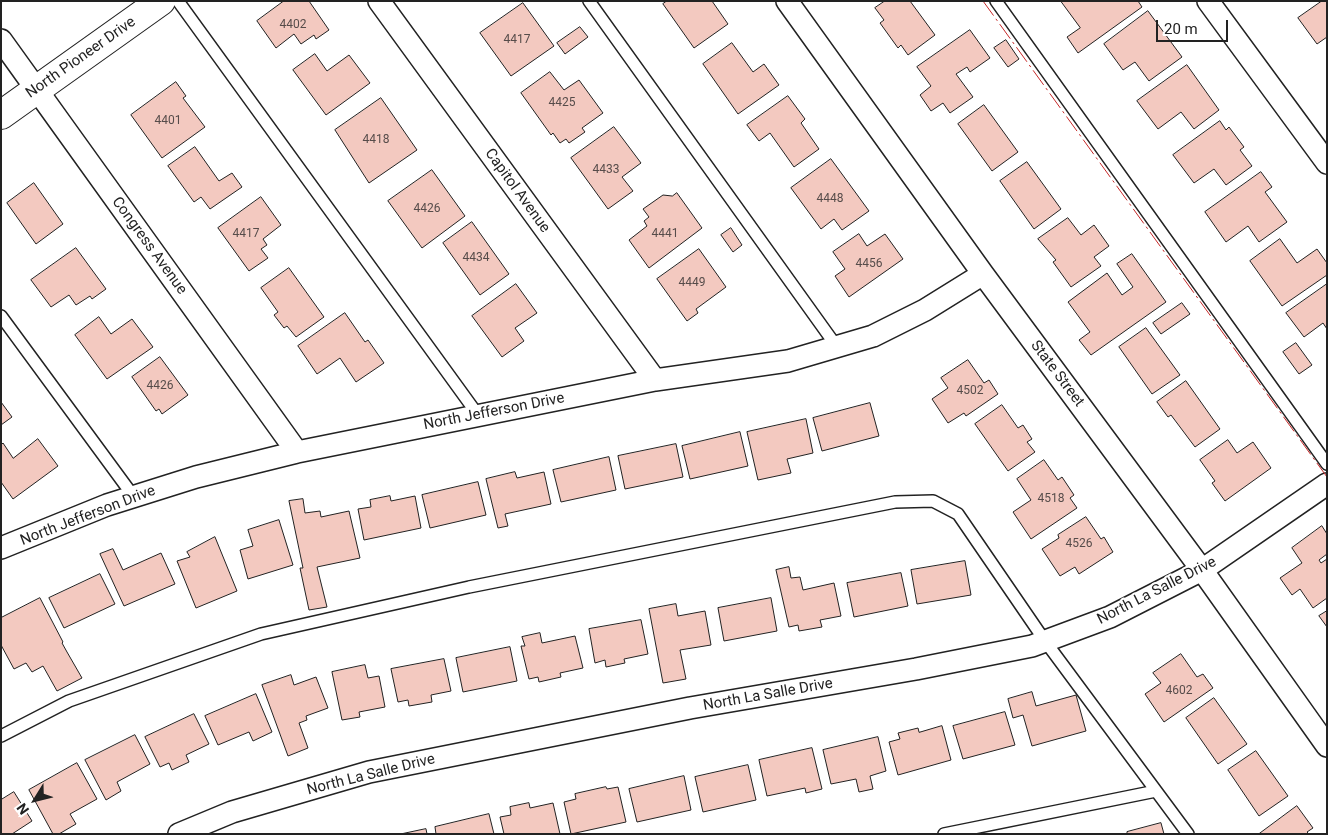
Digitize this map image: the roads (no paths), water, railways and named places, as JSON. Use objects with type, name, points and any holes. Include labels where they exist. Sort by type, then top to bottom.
[{"type":"street","name":"North Pioneer Drive","points":[[1,115],[161,1]]},
{"type":"street","name":"Capitol Avenue","points":[[379,1],[654,380]]},
{"type":"street","name":"State Street","points":[[787,1],[983,274],[1202,570],[1327,746]]},
{"type":"street","points":[[1208,1],[1327,163]]},
{"type":"street","name":"Congress Avenue","points":[[1,40],[297,452]]},
{"type":"street","name":"North Jefferson Drive","points":[[1,548],[107,505],[196,477],[297,452],[654,380],[788,361],[873,336],[925,310],[983,274]]},
{"type":"street","name":"North La Salle Drive","points":[[179,834],[232,812],[369,772],[690,708],[916,669],[1032,646],[1110,618],[1202,570],[1327,484]]},
{"type":"lane","points":[[178,1],[478,415]]},
{"type":"lane","points":[[589,1],[838,347]]},
{"type":"lane","points":[[996,1],[1327,464]]},
{"type":"lane","points":[[1,316],[134,497]]},
{"type":"lane","points":[[1,736],[69,702],[261,634],[469,587],[895,502],[934,501],[958,514],[1045,641],[1188,834]]},
{"type":"lane","points":[[944,834],[1156,791]]}]
